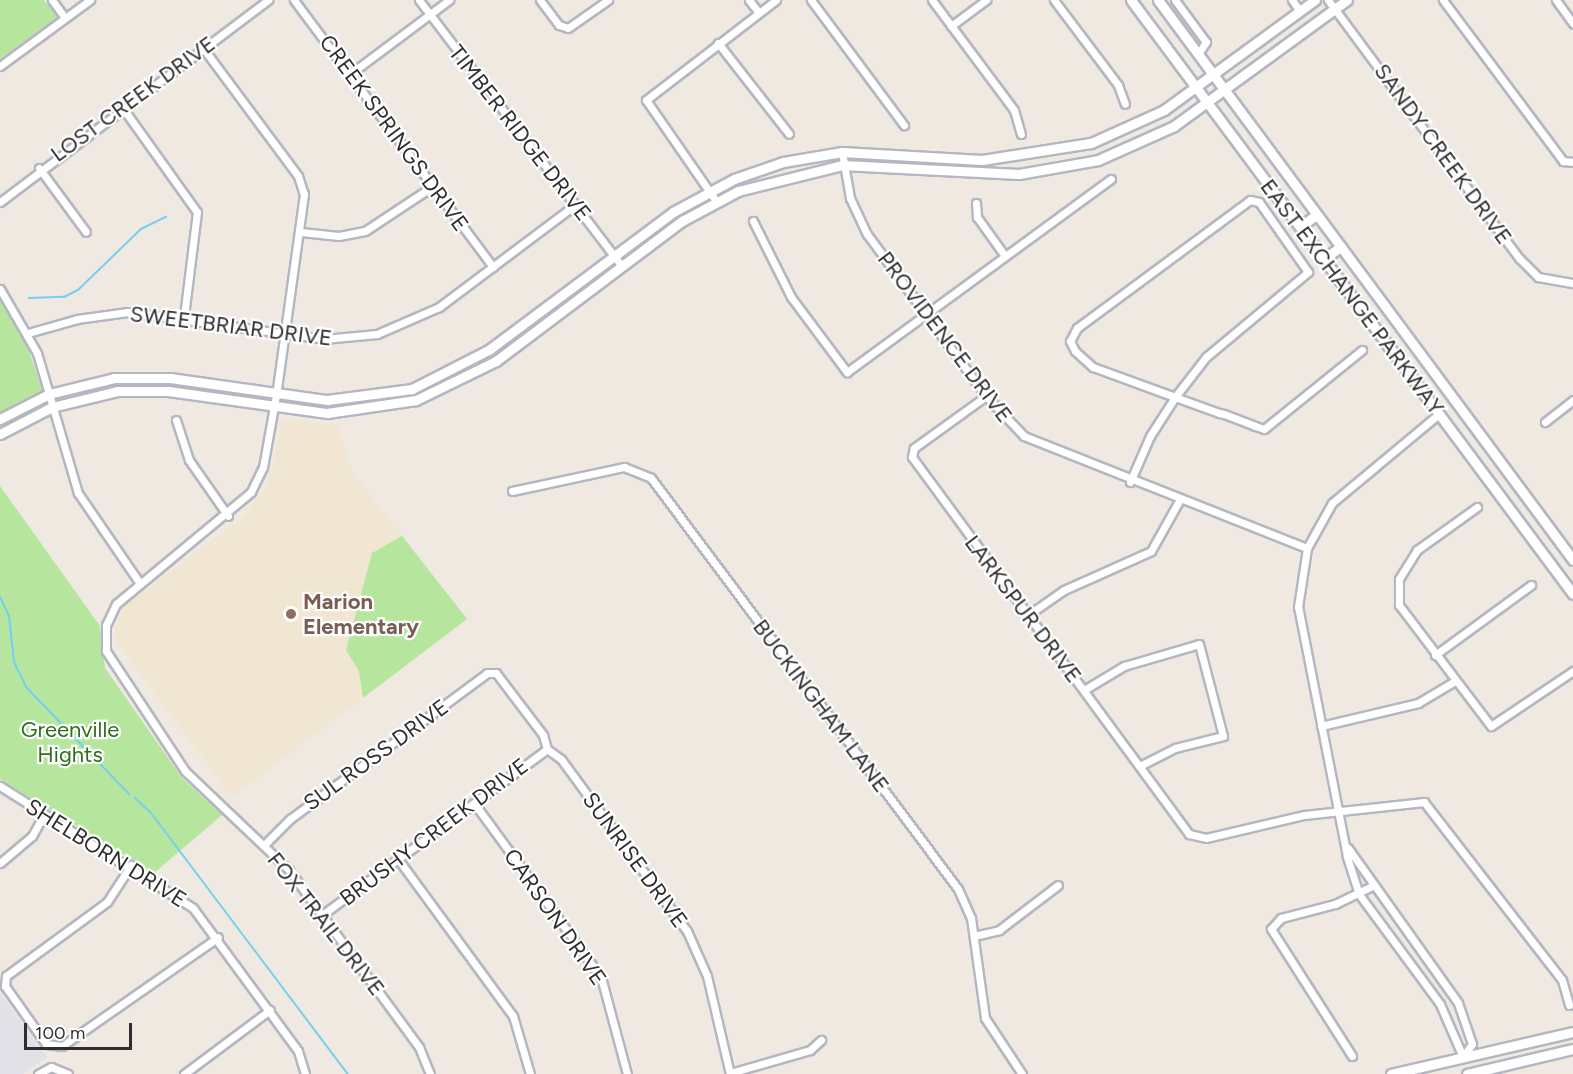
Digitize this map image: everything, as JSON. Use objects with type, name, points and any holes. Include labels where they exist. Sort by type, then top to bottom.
[{"type":"main road","name":"EAST EXCHANGE PARKWAY","points":[[1131,0],[1573,594]]},
{"type":"main road","name":"EAST EXCHANGE PARKWAY","points":[[1158,0],[1573,560]]},
{"type":"main road","points":[[0,419],[50,394],[84,383],[141,377],[276,394],[353,400],[439,379],[490,349],[614,255],[709,190],[783,162],[842,152],[982,160],[1055,153],[1129,129],[1214,76],[1315,0]]},
{"type":"main road","points":[[0,434],[52,407],[141,390],[274,407],[354,412],[445,389],[496,361],[622,266],[716,201],[786,175],[842,165],[982,175],[1061,170],[1137,146],[1208,103],[1347,0]]},
{"type":"main road","points":[[1300,227],[1317,214]]},
{"type":"main road","points":[[1324,259],[1341,246]]},
{"type":"main road","points":[[1439,414],[1456,402]]},
{"type":"main road","points":[[1391,1074],[1573,1032]]},
{"type":"main road","points":[[1463,1057],[1467,1074],[1573,1050]]},
{"type":"street","points":[[52,0],[65,18]]},
{"type":"street","points":[[0,66],[90,0]]},
{"type":"street","name":"LOST CREEK DRIVE","points":[[0,202],[39,168],[268,0]]},
{"type":"street","name":"CREEK SPRINGS DRIVE","points":[[294,0],[492,267]]},
{"type":"street","name":"TIMBER RIDGE DRIVE","points":[[418,0],[523,143],[576,204],[622,266]]},
{"type":"street","points":[[350,74],[449,0]]},
{"type":"street","points":[[540,0],[564,27],[608,0]]},
{"type":"street","points":[[749,0],[759,13]]},
{"type":"street","points":[[716,201],[646,100],[776,0]]},
{"type":"street","points":[[811,0],[904,125]]},
{"type":"street","points":[[932,0],[1014,110],[1021,134]]},
{"type":"street","points":[[951,26],[986,0]]},
{"type":"street","points":[[1054,0],[1118,85],[1125,104]]},
{"type":"street","points":[[1175,0],[1206,42],[1198,54]]},
{"type":"street","points":[[1292,0],[1300,11]]},
{"type":"street","name":"SANDY CREEK DRIVE","points":[[1328,0],[1519,258],[1538,277],[1573,283]]},
{"type":"street","points":[[1443,0],[1563,161],[1573,162]]},
{"type":"street","points":[[1556,0],[1573,22]]},
{"type":"street","points":[[718,43],[789,134]]},
{"type":"street","name":"FOX TRAIL DRIVE","points":[[203,48],[297,176],[304,194],[302,232],[274,407],[258,480],[228,516],[140,582],[116,604],[106,625],[111,667],[185,771],[264,845],[322,915],[419,1047],[430,1074]]},
{"type":"street","points":[[122,107],[197,212],[184,317]]},
{"type":"street","name":"PROVIDENCE DRIVE","points":[[842,152],[842,165],[859,220],[986,396],[1024,436],[1130,482],[1307,548]]},
{"type":"street","points":[[39,168],[86,232]]},
{"type":"street","points":[[753,221],[786,289],[847,372],[1111,179]]},
{"type":"street","points":[[302,232],[339,236],[365,231],[433,186]]},
{"type":"street","points":[[1130,482],[1175,397],[1206,357],[1309,270],[1255,200],[1101,309],[1077,328],[1070,341],[1093,367],[1175,397],[1264,429],[1362,350]]},
{"type":"street","points":[[976,202],[977,217],[1005,256]]},
{"type":"street","name":"SWEETBRIAR DRIVE","points":[[28,333],[102,315],[184,317],[285,333],[350,339],[400,327],[440,307],[576,204]]},
{"type":"street","points":[[0,289],[28,333],[50,394],[78,493],[140,582]]},
{"type":"street","name":"LARKSPUR DRIVE","points":[[986,396],[911,451],[912,458],[1140,766],[1196,837],[1340,812]]},
{"type":"street","points":[[1545,422],[1573,400]]},
{"type":"street","points":[[1439,414],[1344,490],[1307,548],[1298,587],[1299,627],[1359,894],[1440,1004],[1463,1057]]},
{"type":"street","points":[[176,420],[189,460],[228,516]]},
{"type":"street","name":"BUCKINGHAM LANE","points":[[512,490],[624,467],[651,478],[946,872],[969,910],[984,1018],[1022,1074]]},
{"type":"street","points":[[1028,615],[1074,585],[1151,551],[1179,501]]},
{"type":"street","points":[[1477,507],[1417,550],[1399,579],[1396,600],[1435,655],[1493,727],[1573,671]]},
{"type":"street","points":[[1435,655],[1530,585]]},
{"type":"street","points":[[1084,690],[1124,666],[1199,644],[1222,736],[1175,748],[1140,766]]},
{"type":"street","name":"SUL ROSS DRIVE","points":[[264,845],[290,819],[493,672]]},
{"type":"street","name":"SUNRISE DRIVE","points":[[493,672],[543,735],[547,749],[561,759],[687,931],[707,976],[730,1074]]},
{"type":"street","points":[[1321,726],[1418,703],[1455,681]]},
{"type":"street","name":"BRUSHY CREEK DRIVE","points":[[322,915],[547,749]]},
{"type":"street","name":"SHELBORN DRIVE","points":[[0,786],[181,897],[218,937],[270,1010],[298,1052],[305,1074]]},
{"type":"street","name":"CARSON DRIVE","points":[[474,802],[601,977],[627,1074]]},
{"type":"street","points":[[1340,812],[1424,802],[1562,980],[1569,1005]]},
{"type":"street","points":[[0,863],[32,836],[44,814]]},
{"type":"street","points":[[1348,848],[1372,886],[1458,1003],[1472,1044],[1463,1057]]},
{"type":"street","points":[[398,859],[513,1016],[530,1074]]},
{"type":"street","points":[[131,865],[106,902],[4,979],[46,1044],[55,1048],[218,937]]},
{"type":"street","points":[[974,936],[999,930],[1059,885]]},
{"type":"street","points":[[1352,1056],[1271,929],[1281,918],[1359,894],[1372,886]]},
{"type":"street","points":[[184,1074],[270,1010]]},
{"type":"street","points":[[730,1074],[810,1050],[821,1040]]},
{"type":"street","points":[[38,1074],[51,1067],[68,1074]]},
{"type":"shaded area","name":"Marion Elementary","points":[[283,421],[337,424],[352,472],[467,619],[232,797],[113,637],[122,608],[243,517],[268,483]]},
{"type":"shaded area","points":[[0,993],[47,1057],[23,1074],[0,1074]]},
{"type":"green space","points":[[0,0],[44,0],[57,17],[0,59]]},
{"type":"green space","points":[[0,298],[24,336],[43,392],[0,414]]},
{"type":"green space","name":"Greenville Hights","points":[[0,486],[100,626],[105,668],[182,778],[222,815],[154,873],[0,779]]},
{"type":"green space","points":[[402,536],[467,619],[363,698],[359,671],[346,650],[372,553]]},
{"type":"waterway","points":[[29,298],[64,297],[78,290],[141,229],[166,217]]},
{"type":"waterway","points":[[0,597],[9,616],[14,662],[26,687],[129,794]]},
{"type":"waterway","points":[[134,797],[151,813],[348,1074]]},
{"type":"place","name":"Marion Elementary","points":[[291,614]]}]
